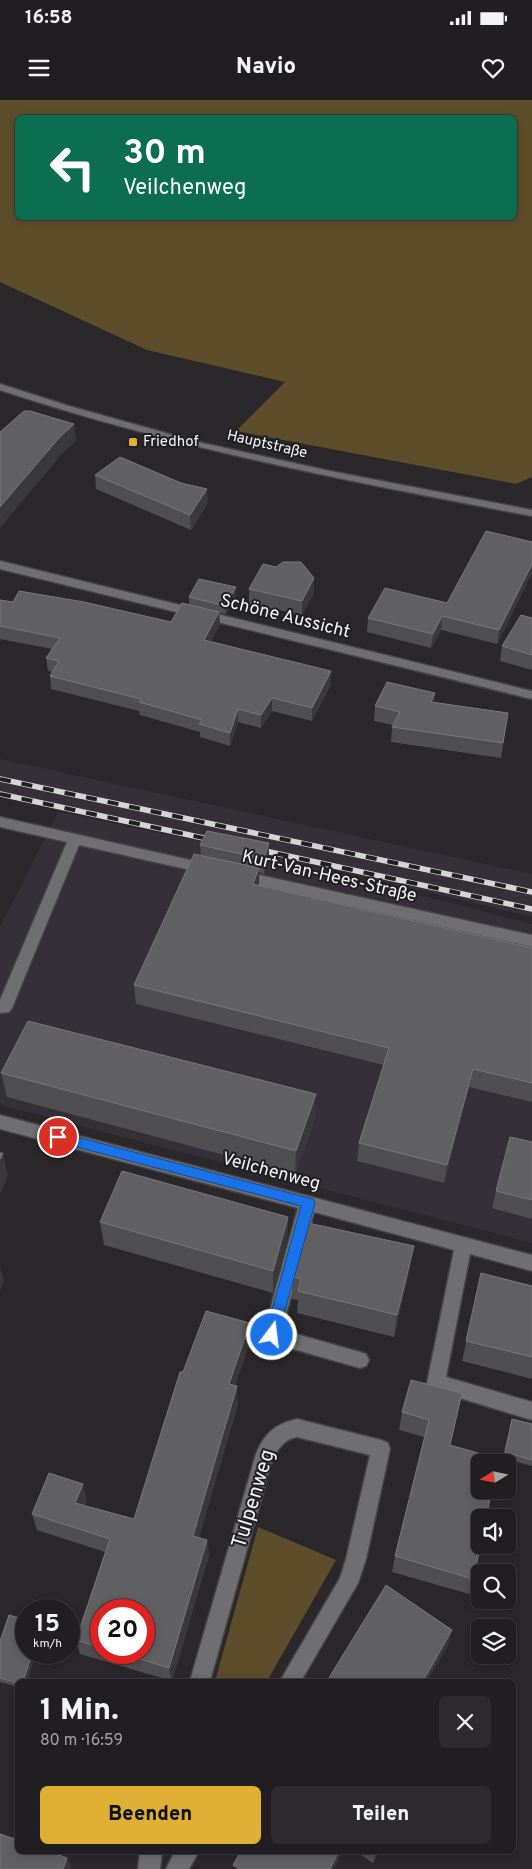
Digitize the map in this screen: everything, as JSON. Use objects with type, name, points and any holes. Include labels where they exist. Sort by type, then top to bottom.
[{"type":"street","name":"Hauptstraße","points":[[0,386],[51,405],[117,424],[284,466],[532,513]]},
{"type":"street","name":"Schöne Aussicht","points":[[0,565],[532,695]]},
{"type":"street","name":"Kurt-Van-Hees-Straße","points":[[0,822],[532,941]]},
{"type":"street","points":[[4,1008],[75,839]]},
{"type":"street","name":"Veilchenweg","points":[[0,1122],[532,1263]]},
{"type":"street","points":[[308,1203],[272,1335],[360,1360]]},
{"type":"street","points":[[464,1244],[436,1383],[532,1411]]},
{"type":"street","name":"Tulpenweg","points":[[201,1679],[266,1454],[273,1439],[284,1430],[297,1428],[382,1449],[356,1559],[348,1583],[291,1679]]},
{"type":"street","points":[[149,1869],[152,1854]]},
{"type":"street","points":[[177,1869],[186,1854]]},
{"type":"shaded area","points":[[0,100],[532,100],[532,477],[516,484],[236,431],[285,382],[147,350],[0,282]]},
{"type":"shaded area","points":[[0,759],[532,874],[532,917],[272,855],[0,796]]},
{"type":"shaded area","points":[[58,812],[270,856],[532,924],[532,1243],[0,1105],[0,927]]},
{"type":"shaded area","points":[[258,1527],[336,1560],[268,1679],[216,1679]]},
{"type":"building","points":[[24,411],[30,411],[74,424],[59,438],[0,507],[0,432]]},
{"type":"building","points":[[120,457],[181,483],[207,489],[190,515],[95,475]]},
{"type":"building","points":[[486,531],[532,542],[532,564],[499,630],[442,616],[433,634],[368,618],[385,588],[447,603]]},
{"type":"building","points":[[283,562],[301,562],[314,578],[302,601],[249,589],[263,564],[276,567]]},
{"type":"building","points":[[199,579],[236,587],[225,606],[189,597]]},
{"type":"building","points":[[19,591],[84,602],[171,622],[182,603],[219,612],[204,640],[331,671],[312,708],[272,698],[261,715],[238,709],[230,733],[199,724],[202,720],[139,702],[141,699],[50,676],[59,661],[46,658],[60,638],[0,626],[0,600],[13,602]]},
{"type":"building","points":[[521,615],[532,618],[532,655],[502,646]]},
{"type":"building","points":[[387,682],[435,693],[431,702],[508,713],[503,743],[392,727],[400,712],[375,706]]},
{"type":"building","points":[[207,831],[269,843],[264,859],[200,845]]},
{"type":"building","points":[[194,854],[259,868],[253,884],[532,948],[532,1083],[473,1069],[447,1165],[359,1143],[389,1048],[134,985]]},
{"type":"building","points":[[28,1021],[316,1094],[296,1151],[1,1073]]},
{"type":"building","points":[[510,1137],[532,1142],[532,1200],[496,1191]]},
{"type":"building","points":[[122,1171],[288,1217],[273,1271],[100,1222]]},
{"type":"building","points":[[308,1223],[414,1246],[397,1315],[298,1291],[301,1279],[293,1277]]},
{"type":"building","points":[[481,1273],[532,1286],[532,1357],[466,1341]]},
{"type":"building","points":[[206,1311],[250,1323],[229,1384],[237,1386],[193,1536],[207,1540],[169,1668],[155,1664],[155,1599],[90,1599],[90,1644],[80,1641],[80,1628],[110,1539],[32,1514],[49,1473],[83,1484],[75,1503],[134,1519],[180,1372],[183,1372]]},
{"type":"building","points":[[411,1380],[462,1393],[450,1445],[482,1454],[471,1454],[471,1499],[490,1499],[488,1509],[471,1509],[471,1554],[479,1554],[477,1564],[471,1564],[471,1578],[395,1556],[429,1420],[402,1412]]},
{"type":"building","points":[[512,1419],[532,1424],[532,1460],[505,1452]]},
{"type":"building","points":[[386,1585],[452,1630],[424,1679],[328,1679]]},
{"type":"building","points":[[9,1615],[15,1617],[15,1664],[29,1664],[24,1679],[15,1679],[15,1682],[0,1678],[0,1641]]},
{"type":"building","points":[[0,1834],[15,1839],[15,1854],[57,1854],[67,1858],[63,1869],[0,1869]]},
{"type":"building","points":[[239,1854],[338,1854],[330,1869],[239,1869],[233,1865]]},
{"type":"railway","points":[[0,779],[532,892]]},
{"type":"railway","points":[[0,794],[217,841]]},
{"type":"railway","points":[[256,849],[532,909]]},
{"type":"place","name":"Friedhof","points":[[133,442]]},
{"type":"route","points":[[58,1137],[308,1203],[272,1335]]}]
